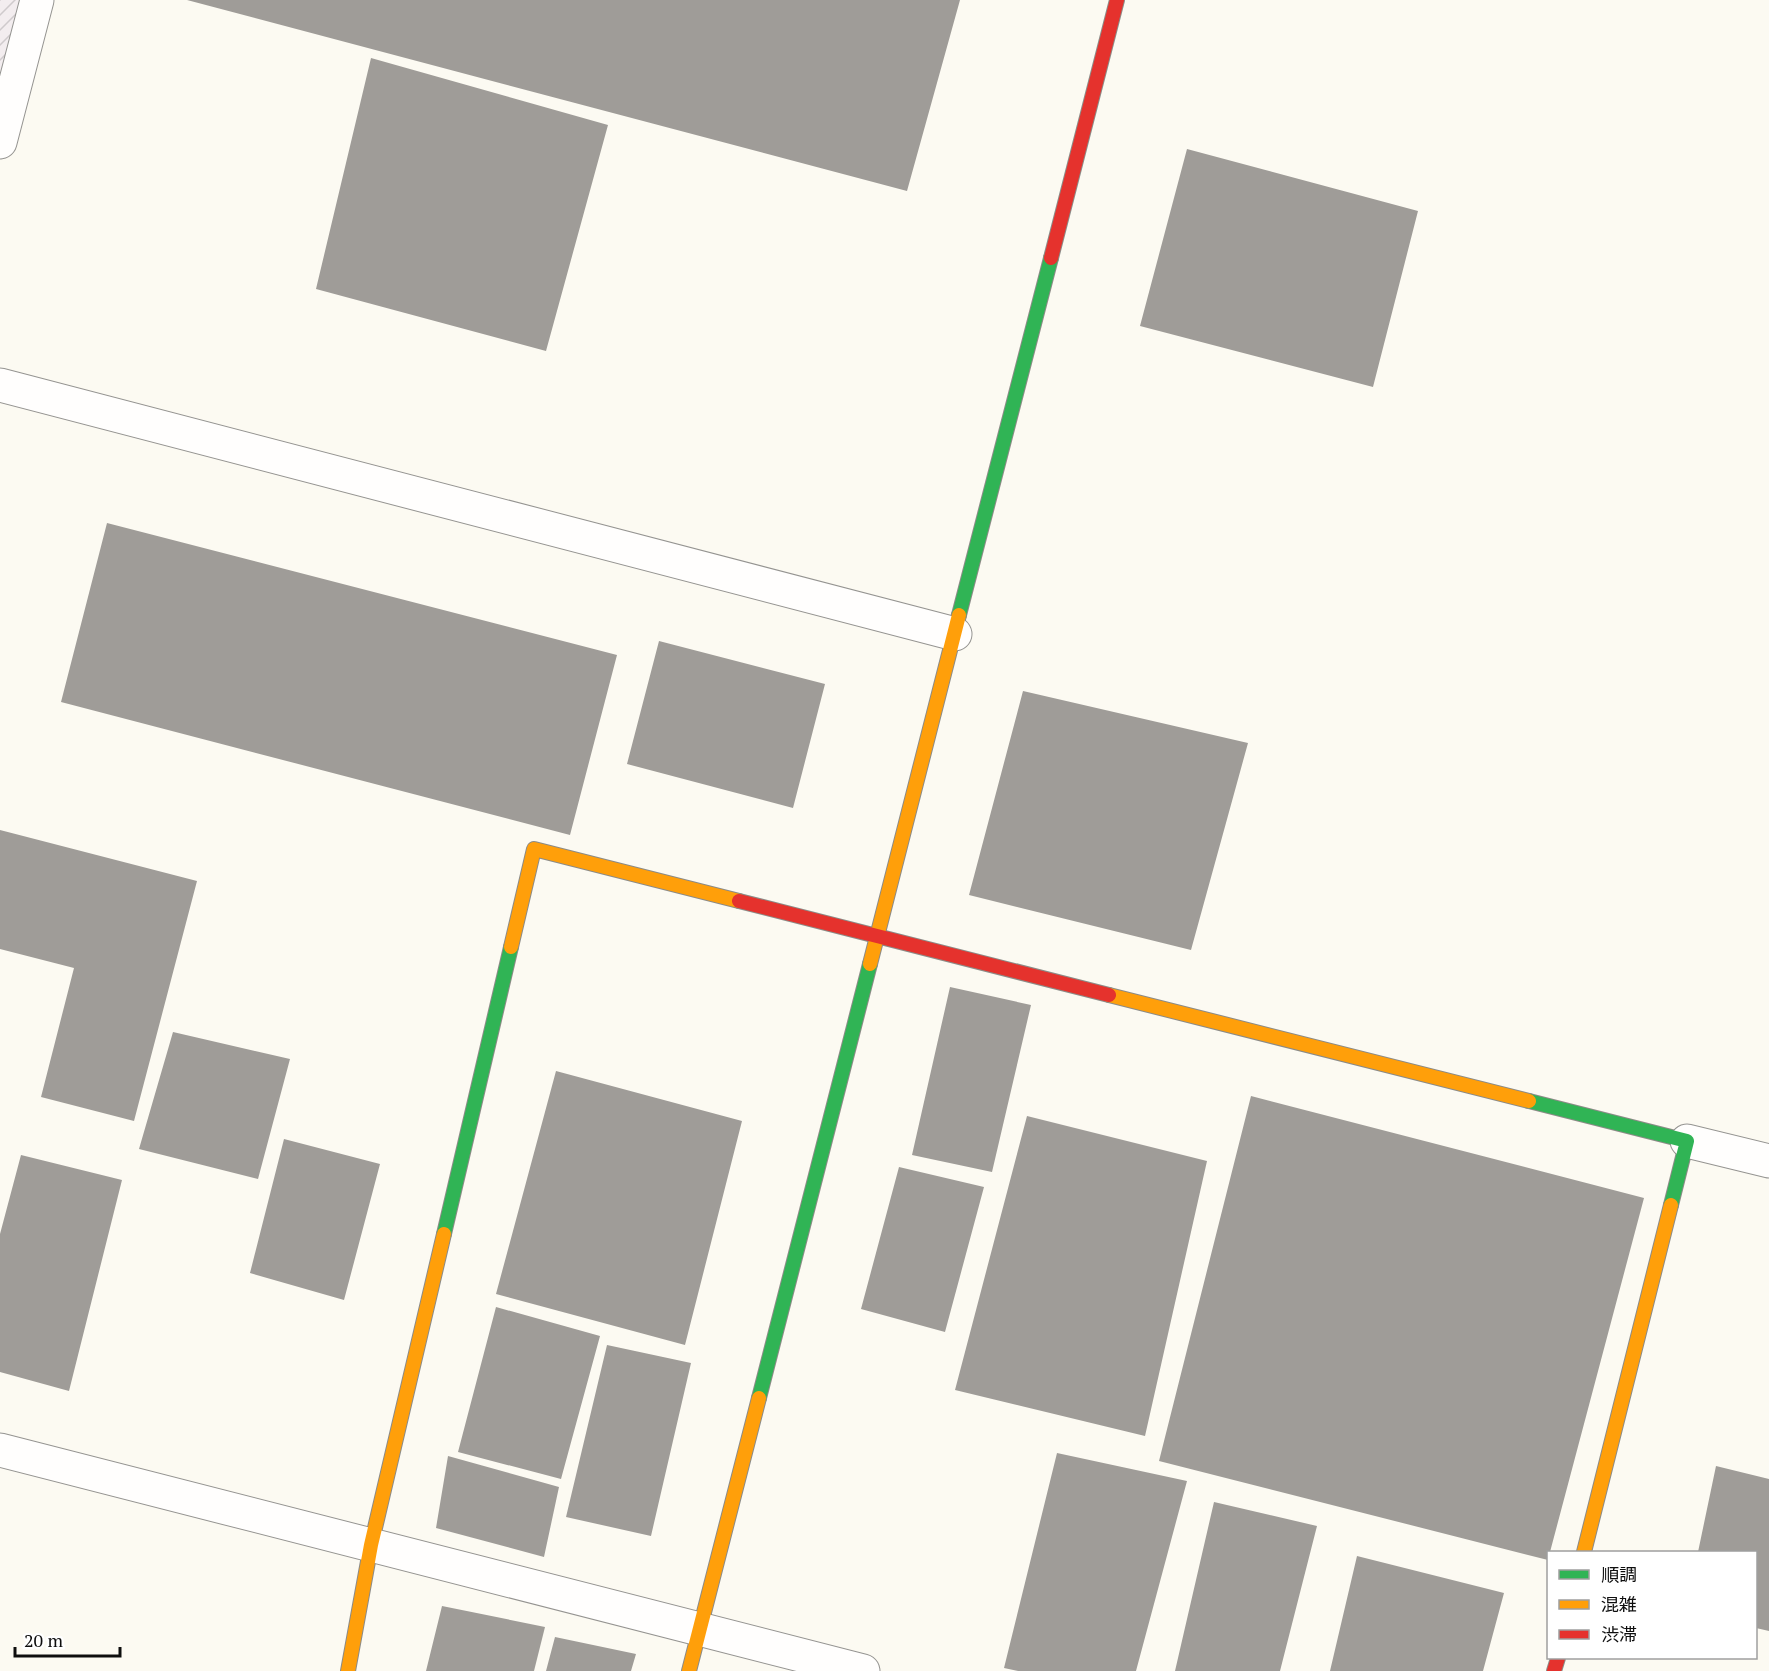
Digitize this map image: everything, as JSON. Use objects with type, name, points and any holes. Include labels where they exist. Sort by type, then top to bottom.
[{"type":"street","points":[[0,142],[37,0]]},
{"type":"street","points":[[688,1671],[1118,0]]},
{"type":"street","points":[[0,385],[955,634]]},
{"type":"street","points":[[348,1671],[370,1545],[534,849],[1769,1161]]},
{"type":"street","points":[[1584,1551],[1687,1141]]},
{"type":"street","points":[[0,1450],[863,1671]]},
{"type":"shaded area","points":[[0,0],[21,0],[0,81]]},
{"type":"building","points":[[187,0],[960,0],[907,191]]},
{"type":"building","points":[[371,58],[608,125],[546,351],[316,289]]},
{"type":"building","points":[[1187,149],[1418,211],[1373,387],[1140,326]]},
{"type":"building","points":[[107,523],[617,655],[570,835],[61,702]]},
{"type":"building","points":[[659,641],[825,684],[793,808],[627,764]]},
{"type":"building","points":[[1023,691],[1248,743],[1191,950],[969,895]]},
{"type":"building","points":[[0,830],[197,881],[134,1121],[41,1097],[74,968],[0,949]]},
{"type":"building","points":[[950,987],[1031,1005],[992,1172],[912,1155]]},
{"type":"building","points":[[173,1032],[290,1059],[258,1179],[139,1149]]},
{"type":"building","points":[[556,1071],[742,1121],[685,1345],[496,1294]]},
{"type":"building","points":[[1251,1096],[1644,1198],[1550,1551],[1547,1551],[1547,1560],[1159,1461]]},
{"type":"building","points":[[1027,1116],[1207,1161],[1145,1436],[955,1390]]},
{"type":"building","points":[[284,1139],[380,1164],[344,1300],[250,1273]]},
{"type":"building","points":[[21,1155],[122,1180],[69,1391],[0,1372],[0,1234]]},
{"type":"building","points":[[899,1167],[984,1187],[945,1332],[861,1309]]},
{"type":"building","points":[[496,1307],[600,1336],[561,1479],[458,1452]]},
{"type":"building","points":[[607,1345],[691,1363],[651,1536],[566,1517]]},
{"type":"building","points":[[1057,1453],[1187,1481],[1136,1671],[1018,1671],[1004,1668]]},
{"type":"building","points":[[448,1456],[559,1487],[544,1557],[436,1528]]},
{"type":"building","points":[[1716,1466],[1769,1479],[1769,1631],[1757,1628],[1757,1551],[1698,1551]]},
{"type":"building","points":[[1214,1502],[1317,1526],[1280,1671],[1175,1671]]},
{"type":"building","points":[[1357,1556],[1504,1593],[1483,1671],[1330,1671]]},
{"type":"building","points":[[442,1606],[545,1627],[534,1671],[426,1671]]},
{"type":"building","points":[[555,1637],[636,1654],[631,1671],[546,1671]]},
{"type":"traffic: fast","points":[[959,615],[1051,258]]},
{"type":"traffic: fast","points":[[444,1234],[511,947]]},
{"type":"traffic: fast","points":[[759,1398],[870,964]]},
{"type":"traffic: fast","points":[[1529,1101],[1687,1141],[1671,1205]]},
{"type":"traffic: slow","points":[[870,964],[959,615]]},
{"type":"traffic: slow","points":[[511,947],[534,849],[739,901]]},
{"type":"traffic: slow","points":[[1109,995],[1529,1101]]},
{"type":"traffic: slow","points":[[1584,1551],[1671,1205]]},
{"type":"traffic: slow","points":[[348,1671],[371,1545],[444,1234]]},
{"type":"traffic: slow","points":[[689,1671],[759,1398]]},
{"type":"traffic: jam","points":[[1051,258],[1117,0]]},
{"type":"traffic: jam","points":[[739,901],[1109,995]]},
{"type":"traffic: jam","points":[[1554,1671],[1558,1659]]}]
